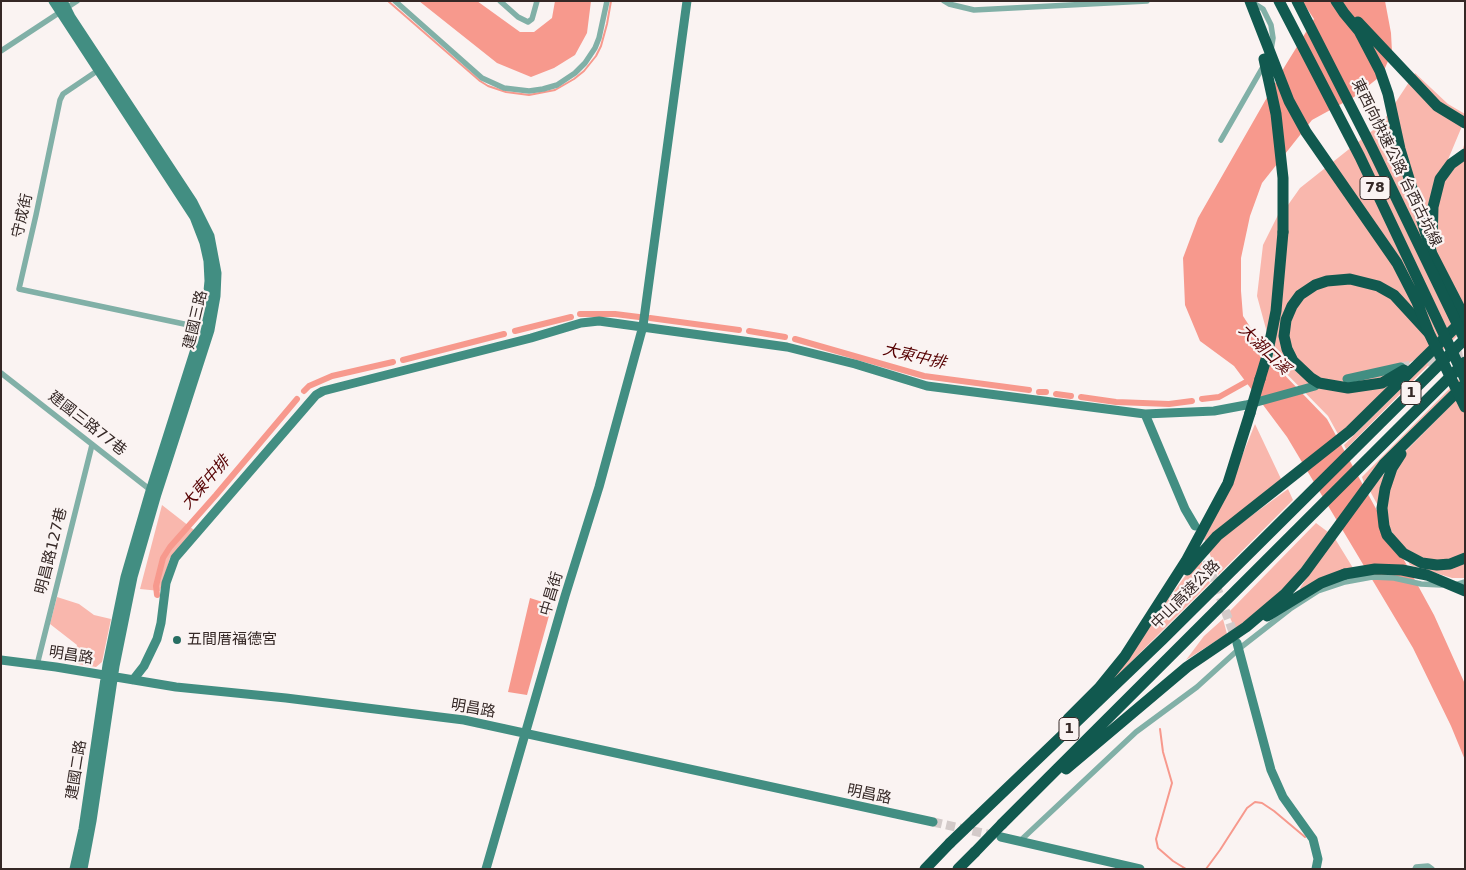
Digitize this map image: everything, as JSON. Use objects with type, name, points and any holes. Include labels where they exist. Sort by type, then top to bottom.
[{"type":"highway","points":[[979,815],[998,791],[1099,688],[1125,656],[1206,526],[1228,483],[1267,356],[1276,311],[1283,232],[1283,178],[1276,114],[1269,73],[1250,1]]},
{"type":"highway","points":[[1250,1],[1289,101],[1306,132],[1397,263],[1465,407]]},
{"type":"highway","name":"東西向快速公路 台西古坑線","points":[[1278,1],[1360,157],[1465,379]]},
{"type":"highway","name":"東西向快速公路 台西古坑線","points":[[1296,1],[1372,148],[1465,340]]},
{"type":"highway","points":[[1149,620],[1189,567],[1217,536],[1350,431],[1465,318],[1432,254],[1400,149],[1388,94],[1380,71],[1359,31],[1337,1]]},
{"type":"highway","points":[[1337,1],[1437,106],[1465,123]]},
{"type":"highway","points":[[1432,254],[1433,208],[1437,188],[1440,179],[1450,164],[1465,154]]},
{"type":"highway","points":[[1425,357],[1382,383],[1348,388],[1319,383],[1312,384],[1293,361],[1287,349],[1284,336],[1286,320],[1292,306],[1300,295],[1315,285],[1328,281],[1350,279],[1378,286],[1394,296],[1429,333]]},
{"type":"highway","name":"中山高速公路","points":[[925,869],[1163,639],[1465,340]]},
{"type":"highway","name":"中山高速公路","points":[[958,869],[1465,362]]},
{"type":"highway","points":[[1006,821],[1187,667],[1246,627],[1285,594],[1305,572],[1332,534],[1420,427],[1465,384]]},
{"type":"highway","points":[[1388,466],[1382,508],[1384,526],[1392,543],[1411,559],[1429,565],[1450,564],[1465,558]]},
{"type":"highway","points":[[1246,627],[1280,609],[1321,583],[1345,574],[1375,570],[1402,570],[1427,574],[1465,591]]},
{"type":"street","name":"建國三路","points":[[53,1],[63,7],[101,69],[194,202],[207,227],[213,244],[218,273],[216,296],[125,577],[110,676]]},
{"type":"street","points":[[1,51],[63,7],[77,1]]},
{"type":"street","points":[[396,1],[482,78],[504,88],[529,91],[556,85],[575,73],[585,63],[599,38],[607,1]]},
{"type":"street","points":[[500,1],[518,17],[528,22],[532,19],[536,1]]},
{"type":"street","name":"中昌街","points":[[486,869],[565,596],[599,487],[643,326],[687,1]]},
{"type":"street","points":[[944,1],[974,10],[1147,1]]},
{"type":"street","points":[[1220,140],[1241,107],[1271,51],[1273,38],[1271,25],[1263,9],[1250,1]]},
{"type":"street","name":"守成街","points":[[101,69],[63,94],[60,100],[36,216],[18,289],[206,328]]},
{"type":"street","points":[[133,680],[144,666],[157,639],[162,623],[166,583],[175,558],[316,395],[323,391],[531,338],[581,323],[599,321],[643,326],[787,347],[855,364],[927,386],[1145,414],[1214,411],[1246,405],[1312,384]]},
{"type":"street","points":[[1347,379],[1401,367]]},
{"type":"street","name":"建國三路77巷","points":[[1,374],[153,493]]},
{"type":"street","points":[[1145,414],[1185,509],[1195,526]]},
{"type":"street","name":"明昌路127巷","points":[[37,665],[92,444]]},
{"type":"street","points":[[1020,841],[1136,732],[1197,687],[1238,645],[1318,591],[1345,582],[1372,577],[1394,578],[1421,584],[1461,584],[1465,582]]},
{"type":"street","points":[[1238,645],[1271,770],[1283,797],[1313,839],[1318,860],[1316,869]]},
{"type":"street","name":"明昌路","points":[[1,660],[176,687],[286,698],[455,719],[933,822]]},
{"type":"street","name":"建國二路","points":[[74,869],[83,829],[110,676]]},
{"type":"street","name":"建國二路","points":[[84,869],[92,821],[110,676]]},
{"type":"street","points":[[1000,837],[1140,869]]},
{"type":"street","points":[[1415,869],[1416,867],[1428,866],[1432,869]]},
{"type":"shaded area","points":[[1415,73],[1448,104],[1465,114],[1465,119],[1447,162],[1457,166],[1465,142],[1465,311],[1417,358],[1392,375],[1370,382],[1311,384],[1384,385],[1388,387],[1339,436],[1328,416],[1275,362],[1257,296],[1263,245],[1279,213],[1288,205],[1300,188],[1382,123]]},
{"type":"shaded area","points":[[1465,325],[1465,328],[1346,449],[1344,445]]},
{"type":"shaded area","points":[[1465,373],[1465,379],[1364,483],[1362,477]]},
{"type":"shaded area","points":[[1465,391],[1465,578],[1452,578],[1410,565],[1370,491],[1388,469]]},
{"type":"shaded area","points":[[1255,424],[1282,481],[1206,542],[1204,539],[1227,493]]},
{"type":"shaded area","points":[[1288,489],[1293,500],[1218,575],[1209,552],[1222,537]]},
{"type":"shaded area","points":[[162,505],[194,530],[170,558],[160,591],[140,589]]},
{"type":"shaded area","points":[[1316,523],[1328,532],[1293,579],[1268,603],[1235,629],[1228,613]]},
{"type":"shaded area","points":[[1334,537],[1353,568],[1302,591],[1300,588]]},
{"type":"shaded area","points":[[1201,560],[1210,583],[1098,695],[1188,572]]},
{"type":"shaded area","points":[[57,597],[79,604],[94,615],[111,619],[102,662],[96,667],[72,663],[77,645],[50,624]]},
{"type":"shaded area","points":[[1223,619],[1227,634],[1186,660],[1204,636]]},
{"type":"water","points":[[419,1],[477,1],[520,32],[534,32],[552,18],[555,1],[591,1],[587,33],[575,55],[554,68],[531,77],[497,63]]},
{"type":"water","name":"大湖口溪","points":[[1302,1],[1385,1],[1391,33],[1392,52],[1382,75],[1354,97],[1312,120],[1262,183],[1250,216],[1241,258],[1243,316],[1274,364],[1327,419],[1434,615],[1465,684],[1465,760],[1451,726],[1413,648],[1287,437],[1234,366],[1200,341],[1185,305],[1183,258],[1198,218],[1314,19]]},
{"type":"water","points":[[530,598],[552,605],[527,695],[508,692]]},
{"type":"waterway","points":[[388,1],[480,81],[506,92],[529,95],[555,90],[584,71],[601,46],[611,1]]},
{"type":"waterway","name":"大東中排","points":[[580,314],[615,314],[639,317]]},
{"type":"waterway","name":"大東中排","points":[[515,331],[571,317]]},
{"type":"waterway","name":"大東中排","points":[[650,318],[739,330]]},
{"type":"waterway","name":"大東中排","points":[[749,331],[785,337]]},
{"type":"waterway","name":"大東中排","points":[[403,360],[504,334]]},
{"type":"waterway","name":"大東中排","points":[[795,339],[924,376],[1029,390]]},
{"type":"waterway","name":"大東中排","points":[[304,391],[309,386],[332,376],[393,362]]},
{"type":"waterway","name":"大東中排","points":[[1202,399],[1219,397],[1253,378]]},
{"type":"waterway","name":"大東中排","points":[[1039,392],[1046,392]]},
{"type":"waterway","name":"大東中排","points":[[1056,394],[1071,396]]},
{"type":"waterway","name":"大東中排","points":[[1081,397],[1116,402],[1169,404],[1192,401]]},
{"type":"waterway","name":"大東中排","points":[[157,595],[156,586],[163,558],[170,547],[297,399]]},
{"type":"waterway","points":[[1160,729],[1163,752],[1172,783],[1156,839],[1158,848],[1186,869]]},
{"type":"waterway","points":[[1206,869],[1247,808],[1255,802],[1262,803],[1274,811],[1305,837]]},
{"type":"tunnel","points":[[1401,367],[1465,355]]},
{"type":"tunnel","points":[[1202,547],[1236,640]]},
{"type":"tunnel","points":[[933,822],[996,836]]},
{"type":"place","name":"五間厝福德宮","points":[[177,640]]}]
